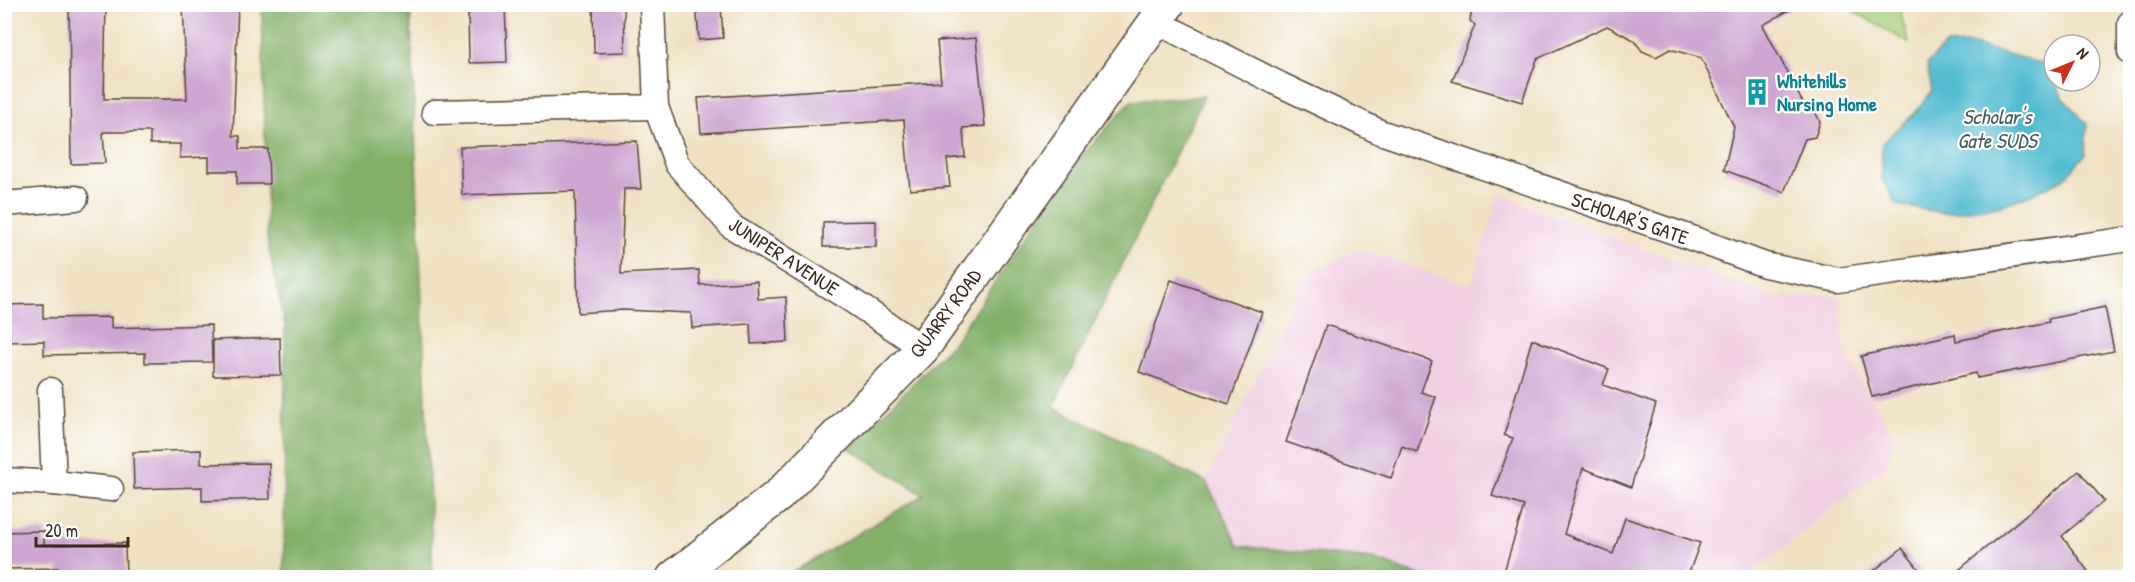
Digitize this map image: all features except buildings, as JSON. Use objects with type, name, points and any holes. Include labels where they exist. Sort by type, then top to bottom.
[{"type":"street","name":"JUNIPER AVENUE","points":[[652,4],[656,107],[677,164],[731,226],[848,298],[923,348]]},
{"type":"street","name":"SCHOLAR'S GATE","points":[[1162,13],[1281,85],[1380,132],[1686,236],[1765,266],[1838,280],[2130,239]]},
{"type":"street","name":"QUARRY ROAD","points":[[673,578],[779,495],[923,348],[1162,13]]},
{"type":"street","points":[[2130,23],[2130,52]]},
{"type":"street","points":[[434,112],[656,107]]},
{"type":"street","points":[[4,204],[76,198]]},
{"type":"street","points":[[50,390],[54,483]]},
{"type":"street","points":[[4,480],[111,489]]},
{"type":"shaded area","points":[[1499,195],[1775,298],[1839,295],[1845,353],[1896,439],[1887,465],[1747,577],[1424,577],[1373,559],[1239,546],[1206,482],[1306,274],[1360,249],[1471,286]]},
{"type":"green space","points":[[262,5],[410,5],[433,577],[284,577],[285,325],[267,240]]},
{"type":"green space","points":[[1842,5],[1898,5],[1909,43]]},
{"type":"green space","points":[[1204,96],[1053,407],[1206,482],[1239,546],[1373,559],[1424,577],[784,577],[924,495],[849,448],[954,342],[1075,164],[1131,101]]},
{"type":"water","name":"Scholar's Gate SUDS","points":[[1970,44],[2042,63],[2042,93],[2061,93],[2087,124],[2085,155],[2064,179],[2000,206],[1945,213],[1897,205],[1882,179],[1882,143],[1914,114],[1932,91],[1927,64],[1945,45]]},
{"type":"place","name":"Whitehills Nursing Home","points":[[1757,92]]}]
